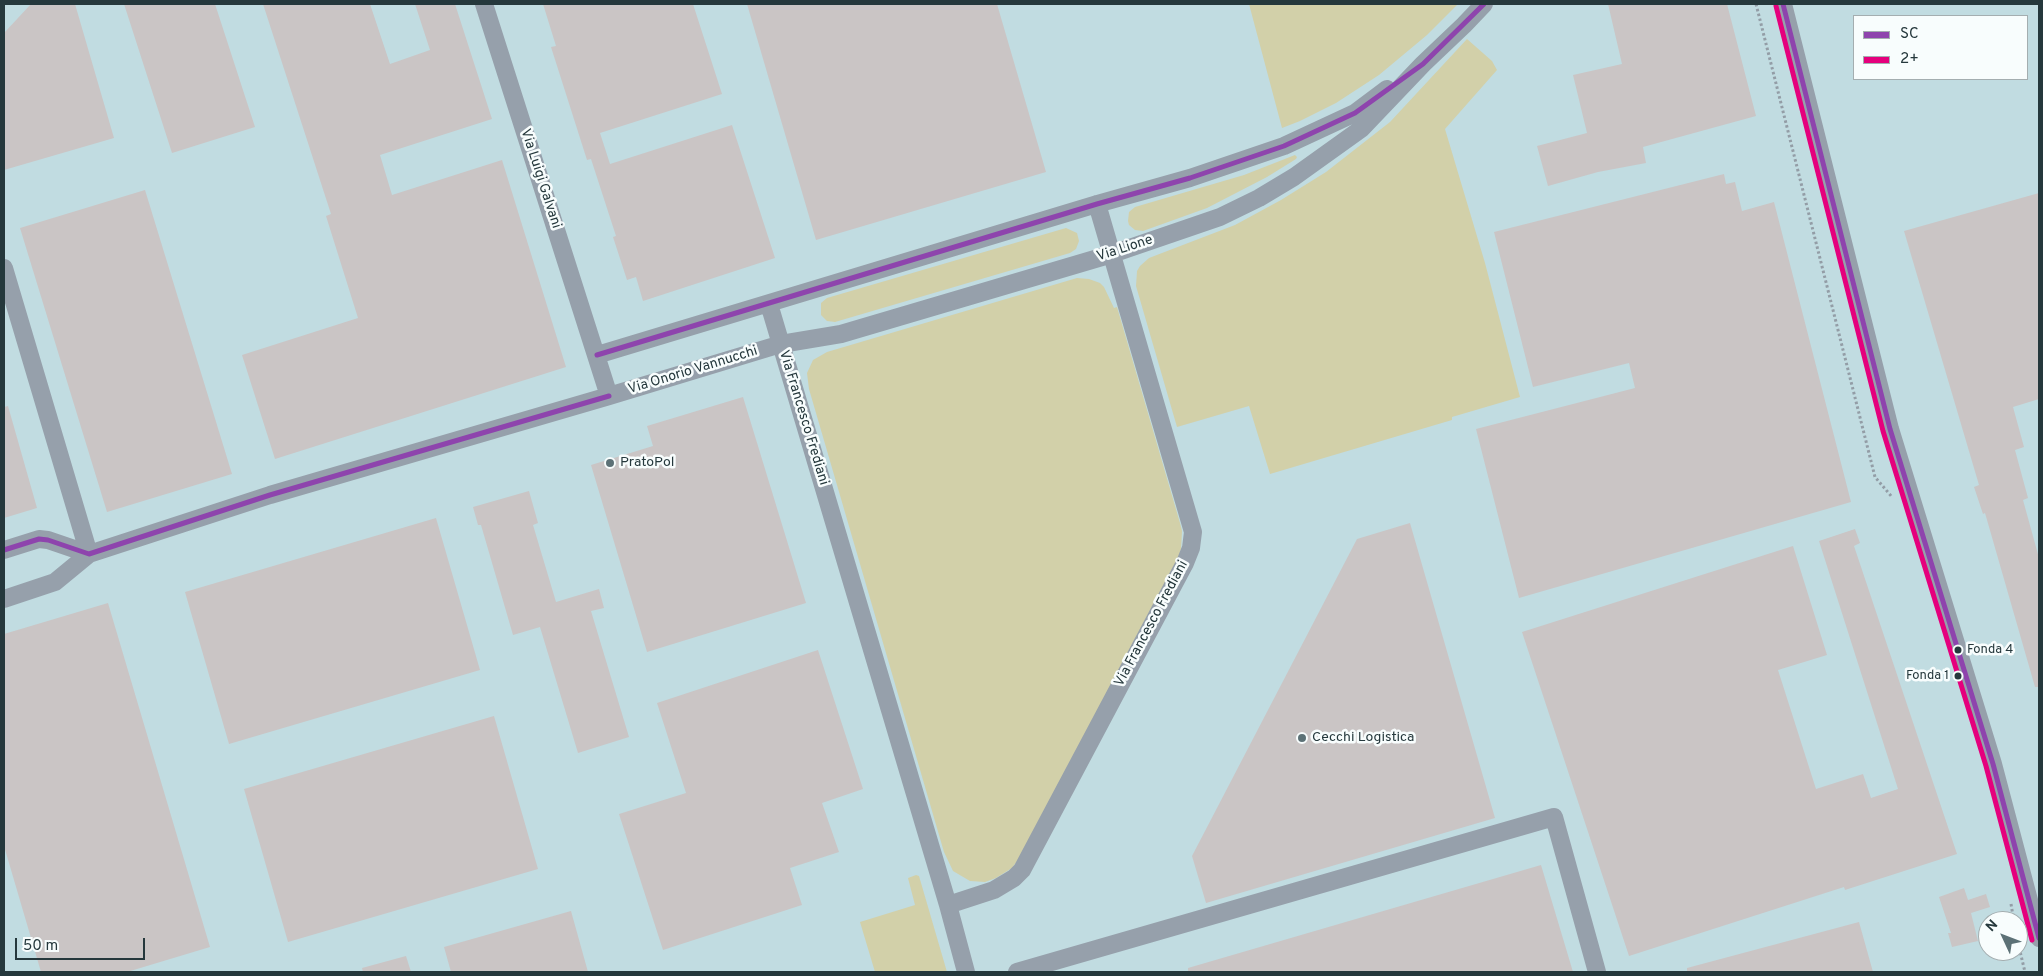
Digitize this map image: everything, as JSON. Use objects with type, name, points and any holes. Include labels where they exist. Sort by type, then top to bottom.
[{"type":"street","name":"Via Luigi Galvani","points":[[484,4],[609,396]]},
{"type":"street","name":"Via Lione","points":[[781,344],[840,334],[1112,254],[1220,217],[1259,198],[1287,181],[1361,129],[1422,64],[1484,4]]},
{"type":"street","points":[[1783,4],[1890,429],[1993,764],[2039,938]]},
{"type":"street","name":"Via Lione","points":[[769,304],[1097,204],[1190,178],[1284,146],[1355,113],[1422,64]]},
{"type":"street","name":"Via Francesco Frediani","points":[[948,905],[994,890],[1014,878],[1022,870],[1185,563],[1191,548],[1193,532],[1097,204]]},
{"type":"street","points":[[4,268],[89,554]]},
{"type":"street","points":[[597,355],[769,304]]},
{"type":"street","name":"Via Francesco Frediani","points":[[769,304],[948,905],[966,972]]},
{"type":"street","name":"Via Onorio Vannucchi","points":[[4,599],[54,582],[89,554],[270,495],[781,344]]},
{"type":"street","points":[[4,550],[39,539],[48,540],[89,554]]},
{"type":"street","points":[[1017,972],[1554,817],[1597,972]]},
{"type":"shaded area","points":[[1249,4],[1458,4],[1427,35],[1379,75],[1336,103],[1282,128]]},
{"type":"shaded area","points":[[1467,39],[1492,61],[1497,70],[1445,129],[1485,263],[1520,397],[1452,417],[1452,420],[1270,474],[1249,406],[1177,427],[1136,286],[1137,271],[1140,266],[1149,258],[1235,225],[1281,200],[1326,172],[1390,122]]},
{"type":"shaded area","points":[[1295,155],[1296,159],[1267,177],[1207,208],[1143,231],[1135,230],[1129,225],[1129,212],[1135,207],[1244,175]]},
{"type":"shaded area","points":[[1066,228],[1077,233],[1079,241],[1076,249],[1070,253],[835,322],[827,321],[821,315],[821,303],[827,298]]},
{"type":"shaded area","points":[[1077,278],[1089,279],[1100,283],[1104,287],[1114,308],[1117,307],[1180,523],[1182,531],[1181,549],[1178,559],[1018,860],[1012,868],[996,878],[985,882],[970,881],[953,871],[944,852],[809,389],[807,373],[813,360],[827,352]]},
{"type":"shaded area","points":[[916,875],[919,876],[947,972],[875,972],[860,922],[915,905],[908,878]]},
{"type":"building","points":[[31,4],[75,4],[114,138],[4,170],[4,33]]},
{"type":"building","points":[[124,4],[215,4],[255,127],[172,153]]},
{"type":"building","points":[[263,4],[370,4],[390,64],[430,50],[415,4],[455,4],[492,119],[380,155],[392,195],[502,160],[566,367],[275,459],[242,355],[358,318],[326,216],[331,214]]},
{"type":"building","points":[[543,4],[693,4],[722,94],[600,133],[610,164],[732,125],[775,258],[643,301],[636,277],[627,280],[613,237],[616,236],[591,159],[587,160],[551,47],[556,46]]},
{"type":"building","points":[[747,4],[997,4],[1046,172],[816,240]]},
{"type":"building","points":[[1608,4],[1727,4],[1756,116],[1643,147],[1646,163],[1598,172],[1548,186],[1537,146],[1587,133],[1573,75],[1622,64]]},
{"type":"building","points":[[1724,174],[1726,184],[1735,182],[1742,211],[1774,202],[1851,502],[1519,598],[1476,429],[1635,388],[1629,363],[1533,387],[1494,232]]},
{"type":"building","points":[[145,190],[232,474],[107,512],[20,228]]},
{"type":"building","points":[[2039,193],[2039,399],[2013,407],[2024,447],[2015,450],[2028,498],[2023,500],[2039,558],[2039,687],[2035,687],[1985,513],[1983,514],[1974,487],[1979,485],[1904,231]]},
{"type":"building","points":[[743,397],[806,603],[647,652],[591,465],[653,446],[647,426]]},
{"type":"building","points":[[8,406],[37,508],[4,518],[4,407]]},
{"type":"building","points":[[529,491],[538,523],[533,525],[556,602],[599,589],[604,608],[591,611],[629,737],[578,753],[540,627],[513,635],[481,525],[478,525],[473,507]]},
{"type":"building","points":[[436,518],[480,670],[229,744],[185,592]]},
{"type":"building","points":[[1410,523],[1495,818],[1206,903],[1192,856],[1357,539]]},
{"type":"building","points":[[1855,529],[1860,543],[1854,546],[1957,854],[1845,890],[1844,887],[1629,956],[1522,632],[1793,546],[1827,655],[1778,670],[1816,789],[1863,774],[1871,798],[1898,789],[1819,541]]},
{"type":"building","points":[[108,603],[210,947],[127,972],[41,972],[4,846],[4,634]]},
{"type":"building","points":[[818,650],[863,789],[822,803],[839,852],[790,868],[802,905],[663,950],[619,814],[686,793],[657,703]]},
{"type":"building","points":[[494,716],[538,869],[288,942],[244,789]]},
{"type":"building","points":[[1541,865],[1573,972],[1188,972],[1188,968]]},
{"type":"building","points":[[1964,888],[1968,900],[1986,894],[1990,907],[1971,913],[1978,941],[1952,947],[1948,933],[1951,933],[1939,897]]},
{"type":"building","points":[[571,911],[588,972],[451,972],[444,947]]},
{"type":"building","points":[[1859,922],[1873,972],[1687,972],[1687,968]]},
{"type":"building","points":[[406,956],[411,972],[363,972],[362,968]]},
{"type":"transit line","name":"SC","points":[[597,355],[1097,204],[1190,178],[1284,146],[1355,113],[1423,64],[1484,4]]},
{"type":"transit line","name":"SC","points":[[1783,4],[1890,429],[1993,764],[2039,938]]},
{"type":"transit line","name":"2+","points":[[1776,6],[1883,431],[1986,766],[2032,940]]},
{"type":"transit line","name":"SC","points":[[4,550],[39,539],[48,540],[89,554],[270,495],[609,396]]},
{"type":"place","name":"PratoPol","points":[[610,463]]},
{"type":"place","name":"Fonda 4","points":[[1958,650]]},
{"type":"place","name":"Fonda 1","points":[[1958,676]]},
{"type":"place","name":"Cecchi Logistica","points":[[1302,738]]}]
